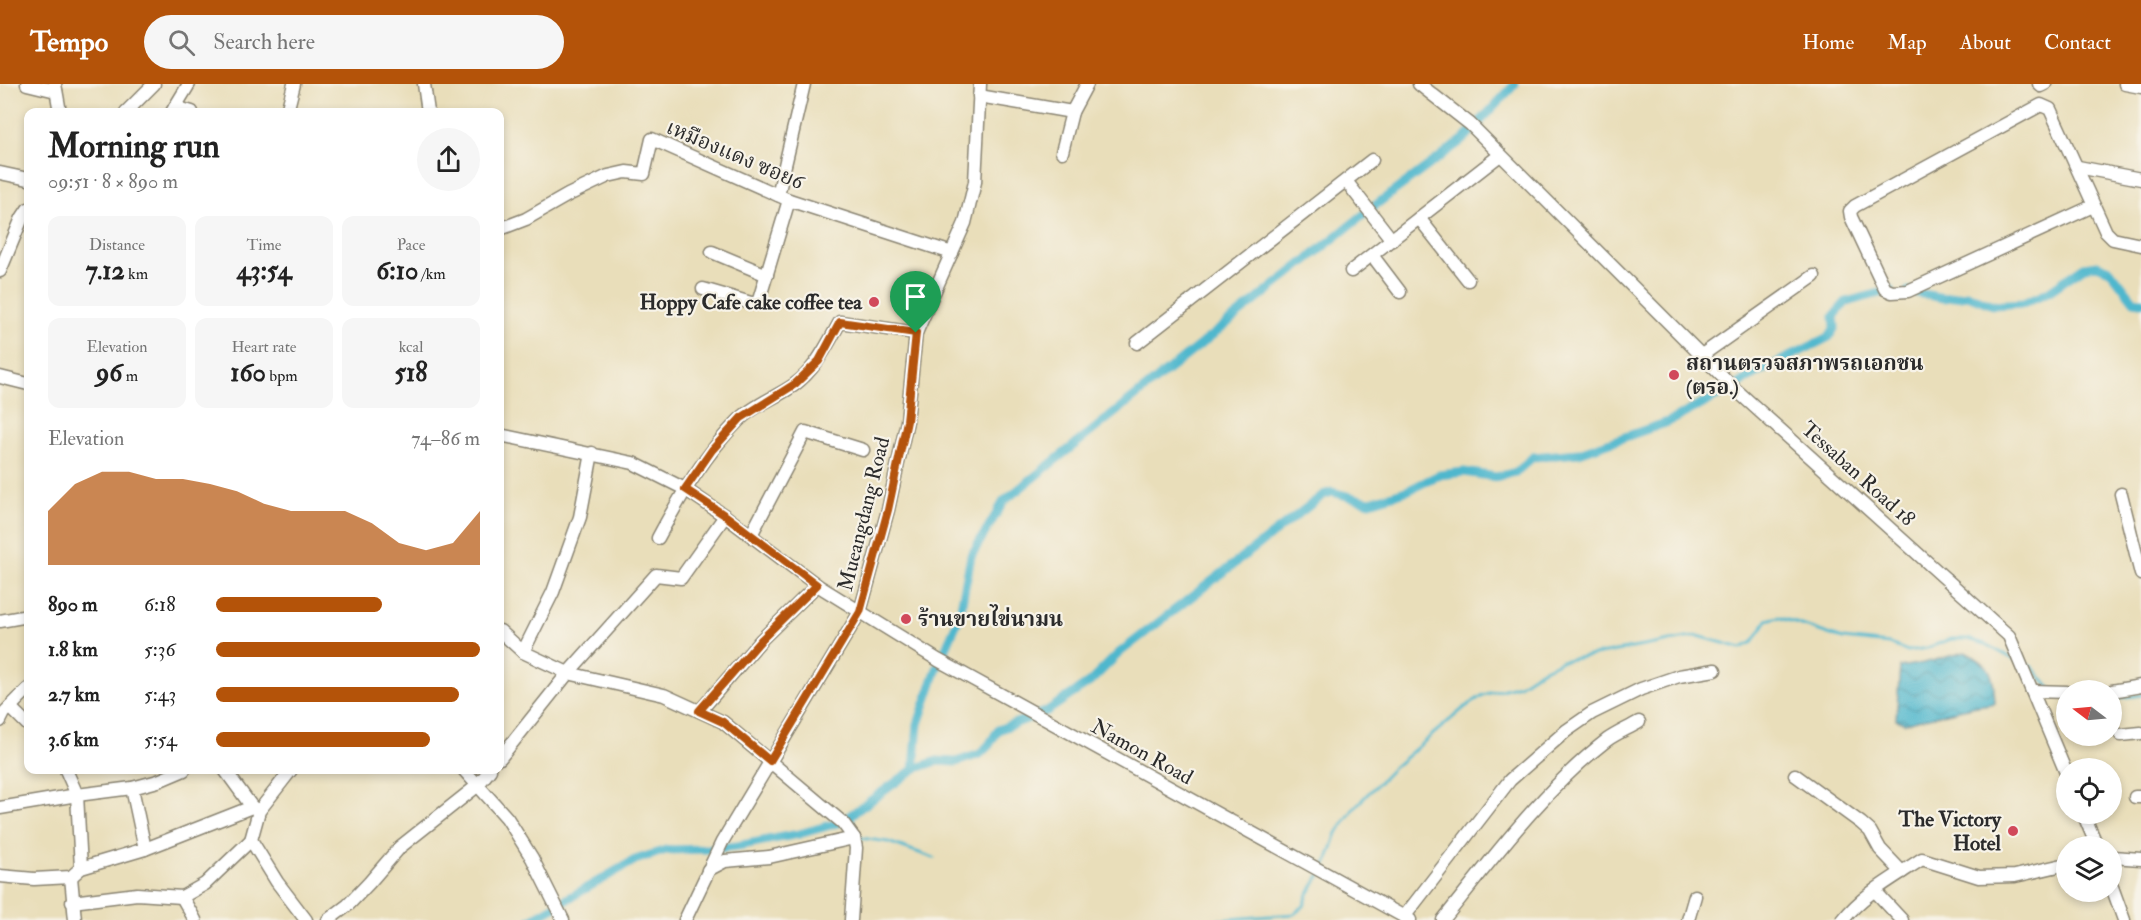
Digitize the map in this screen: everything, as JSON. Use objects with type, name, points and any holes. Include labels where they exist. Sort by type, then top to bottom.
[{"type":"street","points":[[27,84],[56,87],[59,108]]},
{"type":"street","points":[[130,108],[154,84]]},
{"type":"street","points":[[175,108],[189,84]]},
{"type":"street","points":[[287,108],[294,84]]},
{"type":"street","points":[[424,84],[427,108]]},
{"type":"street","points":[[703,289],[755,303],[759,300],[767,275],[784,198],[804,84]]},
{"type":"street","points":[[1062,152],[1072,112],[1087,84]]},
{"type":"street","name":"Tessaban Road 18","points":[[1419,84],[1474,129],[1739,392],[2009,636],[2060,758]]},
{"type":"street","points":[[2039,84],[2041,86],[2045,84]]},
{"type":"street","points":[[2125,84],[2141,87]]},
{"type":"street","points":[[980,90],[1072,112]]},
{"type":"street","name":"Mueangdang Road","points":[[685,920],[722,842],[860,612],[888,510],[907,421],[916,333],[965,223],[975,182],[980,90]]},
{"type":"street","points":[[2093,206],[1908,291],[1892,292],[1885,289],[1850,211],[1855,206],[2041,105],[2050,109],[2106,232],[2114,239],[2141,245]]},
{"type":"street","name":"เหมืองแดง ซอย6","points":[[504,227],[526,219],[608,176],[626,172],[644,174],[651,139],[784,198],[952,252]]},
{"type":"street","points":[[1351,271],[1500,155]]},
{"type":"street","points":[[1137,343],[1372,160]]},
{"type":"street","points":[[2078,167],[2141,179]]},
{"type":"street","points":[[0,173],[24,177]]},
{"type":"street","points":[[1347,181],[1392,240]]},
{"type":"street","points":[[0,271],[24,215]]},
{"type":"street","points":[[1419,218],[1468,280]]},
{"type":"street","points":[[712,252],[767,275]]},
{"type":"street","points":[[1372,255],[1401,292]]},
{"type":"street","points":[[1702,355],[1814,276]]},
{"type":"street","points":[[658,538],[685,489],[712,450],[741,418],[795,384],[819,361],[840,322],[916,333]]},
{"type":"street","points":[[0,377],[24,383]]},
{"type":"street","points":[[751,535],[805,432],[863,450]]},
{"type":"street","name":"Namon Road","points":[[504,436],[633,463],[685,489],[726,516],[817,585],[941,662],[1407,919]]},
{"type":"street","points":[[523,652],[553,591],[580,517],[592,453]]},
{"type":"street","points":[[2121,494],[2141,574]]},
{"type":"street","points":[[504,753],[568,674],[656,575],[681,578],[726,516]]},
{"type":"street","points":[[699,711],[762,639],[817,585]]},
{"type":"street","points":[[0,621],[24,617]]},
{"type":"street","points":[[504,635],[523,652],[568,674],[664,695],[723,722],[848,831],[856,848],[851,920]]},
{"type":"street","points":[[1407,919],[1509,780],[1557,739],[1592,713],[1618,700],[1679,676],[1715,670]]},
{"type":"street","points":[[2122,689],[2141,686]]},
{"type":"street","points":[[2032,691],[2056,692]]},
{"type":"street","points":[[0,721],[24,693]]},
{"type":"street","points":[[10,707],[24,721]]},
{"type":"street","points":[[1443,920],[1550,793],[1609,739],[1639,722]]},
{"type":"street","points":[[2122,735],[2141,733]]},
{"type":"street","points":[[68,774],[77,795],[81,868]]},
{"type":"street","points":[[0,808],[132,788],[172,774]]},
{"type":"street","points":[[72,902],[137,894],[182,897],[205,884],[251,840],[256,809],[228,774]]},
{"type":"street","points":[[0,876],[34,879],[71,877],[81,868],[145,849],[256,809],[287,774]]},
{"type":"street","points":[[467,774],[507,818],[532,858],[559,912]]},
{"type":"street","points":[[328,920],[348,905],[369,884],[400,847],[477,786],[487,774]]},
{"type":"street","points":[[1795,775],[1870,831],[1880,849],[1902,872]]},
{"type":"street","points":[[132,788],[145,849]]},
{"type":"street","points":[[710,867],[725,861],[770,857],[848,831]]},
{"type":"street","points":[[251,840],[277,882],[306,920]]},
{"type":"street","points":[[2122,858],[2141,859]]},
{"type":"street","points":[[1843,920],[1851,910],[1875,891],[1922,859],[1979,877],[2015,876],[2056,867]]},
{"type":"street","points":[[71,877],[75,920]]},
{"type":"street","points":[[1875,891],[1902,920]]},
{"type":"street","points":[[1688,920],[1695,896]]},
{"type":"street","points":[[182,897],[195,920]]},
{"type":"street","points":[[2117,902],[2124,920]]},
{"type":"water","points":[[1965,652],[1981,661],[1990,672],[1995,703],[1905,723],[1896,720],[1900,667]]},
{"type":"waterway","points":[[914,769],[918,724],[936,671],[959,618],[971,556],[1004,501],[1377,204],[1464,139],[1515,84]]},
{"type":"waterway","points":[[1908,291],[1943,298],[1968,295],[1993,305],[2023,303],[2048,292],[2084,267],[2097,265],[2110,270],[2134,301],[2141,302]]},
{"type":"waterway","points":[[531,920],[635,860],[666,850],[737,846],[799,834],[841,822],[914,769],[937,761],[956,762],[980,754],[998,730],[1047,711],[1090,682],[1119,653],[1323,495],[1332,492],[1370,502],[1409,490],[1439,475],[1464,472],[1496,477],[1516,472],[1533,457],[1579,453],[1668,422],[1733,388],[1749,377],[1829,337],[1835,327],[1834,316],[1846,302],[1891,290]]},
{"type":"waterway","points":[[1325,868],[1337,833],[1354,808],[1393,768],[1464,708],[1483,695],[1519,685],[1561,661],[1698,636],[1741,648],[1753,642],[1767,620],[1778,617],[1843,639],[1889,644],[1908,651],[1927,648],[1951,639],[1968,639],[1985,644],[2013,659]]},
{"type":"waterway","points":[[2025,664],[2032,667],[2050,688]]},
{"type":"waterway","points":[[2122,698],[2141,695]]},
{"type":"waterway","points":[[853,814],[854,830]]},
{"type":"waterway","points":[[858,835],[861,838],[888,842],[934,858]]},
{"type":"waterway","points":[[1217,920],[1294,914],[1304,906],[1308,894],[1321,874]]},
{"type":"place","name":"Hoppy Cafe cake coffee tea","points":[[874,302]]},
{"type":"place","name":"สถานตรวจสภาพรถเอกชน (ตรอ.)","points":[[1674,375]]},
{"type":"place","name":"ร้านขายไข่นามน","points":[[906,619]]},
{"type":"place","name":"The Victory Hotel","points":[[2013,831]]},
{"type":"route","points":[[840,322],[916,333],[907,421],[888,510],[860,612],[770,761],[723,722],[699,711],[762,639],[817,585],[726,516],[685,489],[712,450],[741,418],[795,384],[819,361],[840,322]]}]
